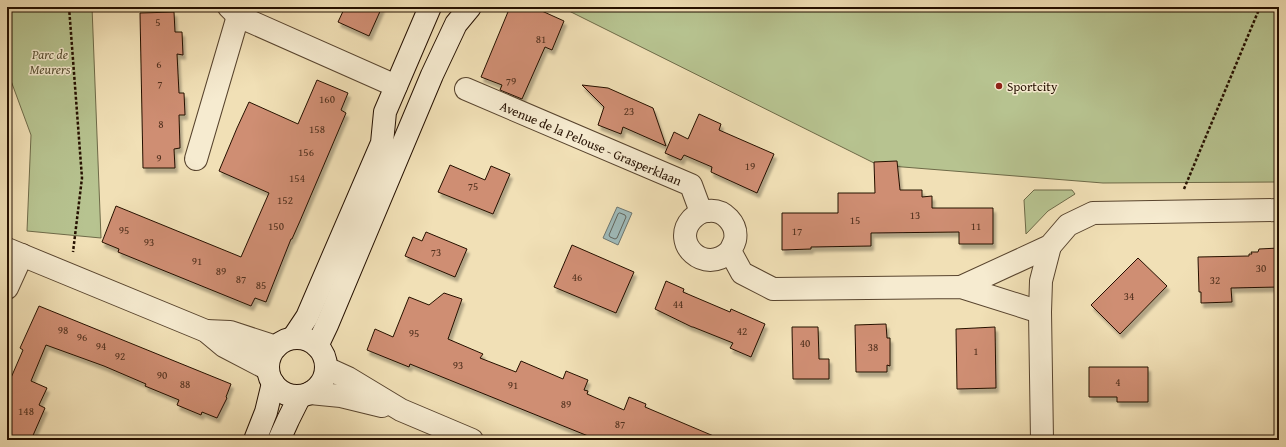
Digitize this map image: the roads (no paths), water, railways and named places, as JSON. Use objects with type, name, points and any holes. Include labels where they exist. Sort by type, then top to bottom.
[{"type":"street","points":[[255,440],[266,412],[271,354],[285,343],[307,317],[382,143],[385,112],[430,7]]},
{"type":"street","points":[[317,346],[432,75],[456,24],[470,7]]},
{"type":"street","points":[[196,159],[233,12],[396,86]]},
{"type":"street","name":"Avenue de la Pelouse - Grasperklaan","points":[[466,90],[690,185],[701,212]]},
{"type":"street","points":[[710,210],[720,212],[730,220],[735,230],[735,239],[730,251],[713,260],[704,260],[694,254],[687,245],[685,236],[689,222],[701,212],[710,210]]},
{"type":"street","points":[[1042,440],[1041,281],[1050,246],[1068,224],[1093,213],[1279,210]]},
{"type":"street","points":[[960,287],[1050,246]]},
{"type":"street","points":[[730,251],[742,273],[773,289],[960,287],[1040,312]]},
{"type":"street","points":[[7,288],[14,252],[206,331],[224,346],[270,376],[280,390],[289,395],[341,396],[401,410]]},
{"type":"street","points":[[206,331],[230,332],[254,339],[285,343],[302,339],[310,341],[322,352],[326,368],[322,383],[317,389],[305,395],[288,420],[280,440]]},
{"type":"street","points":[[326,368],[348,378],[401,410],[472,440]]},
{"type":"water","points":[[617,207],[632,213],[618,245],[603,238]]},
{"type":"place","name":"Sportcity","points":[[999,86]]},
{"type":"park label","name":"Parc de Meurers","points":[[50,62]]}]
